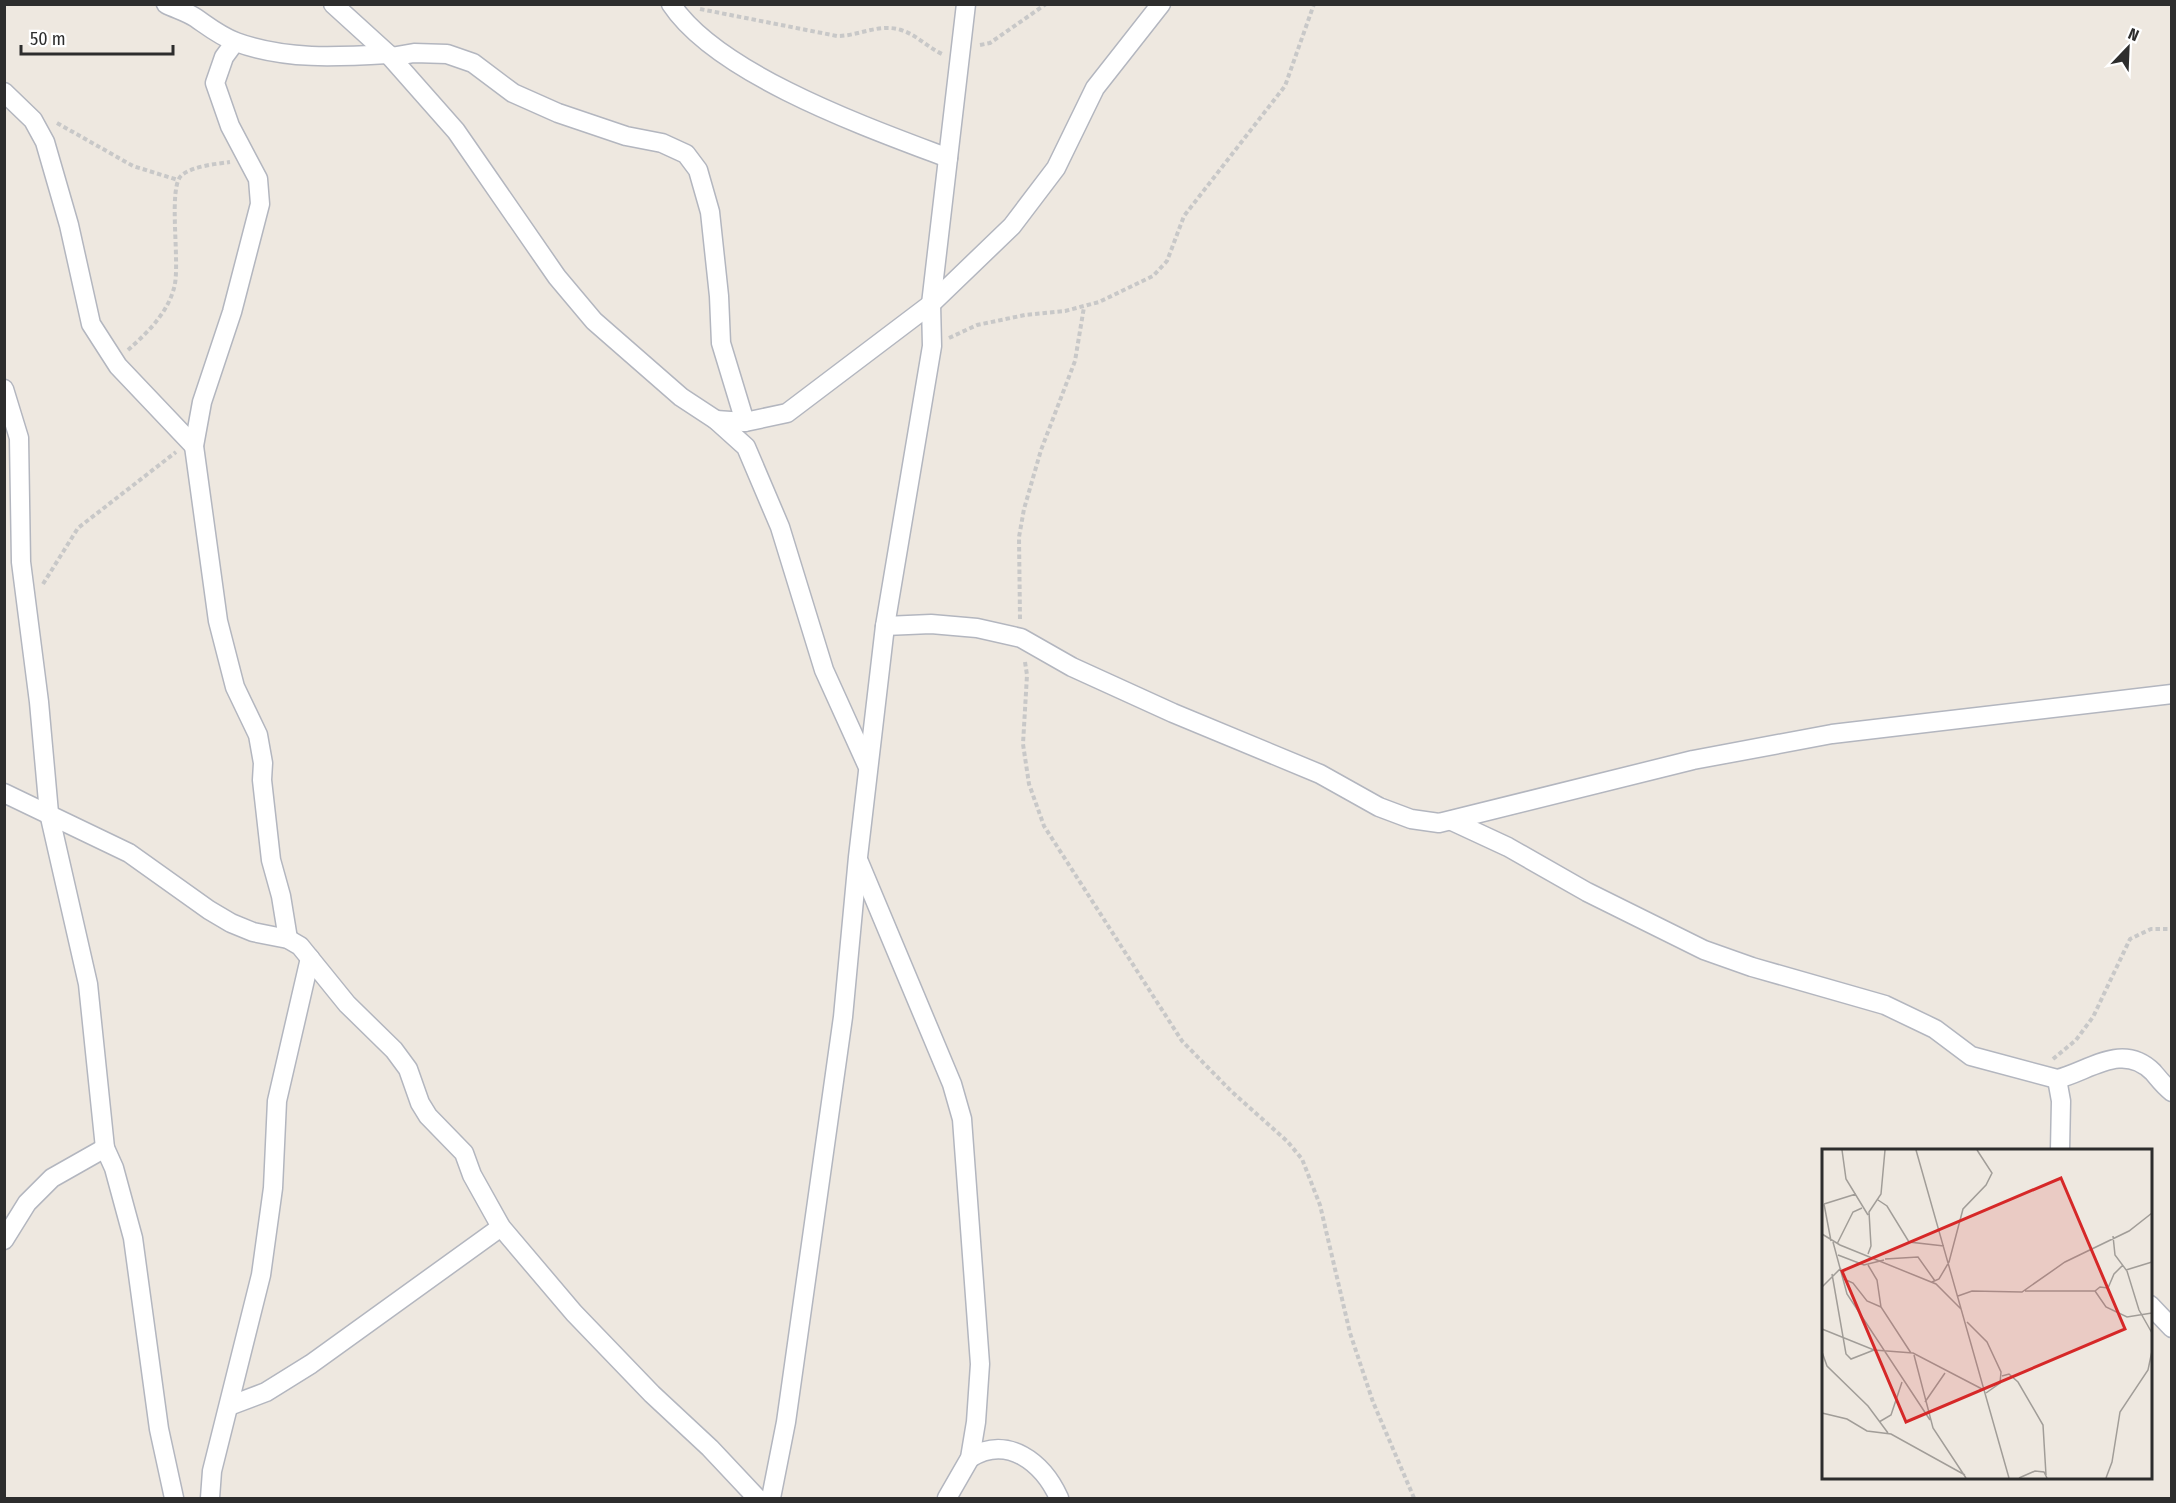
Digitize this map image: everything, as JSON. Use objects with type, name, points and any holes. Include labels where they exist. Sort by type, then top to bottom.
[{"type":"street","points":[[166,4],[197,19],[208,29],[235,42],[264,51],[305,57],[447,54],[472,63],[513,93],[558,113],[626,136],[662,143],[686,154],[698,170],[710,212],[719,296],[721,343],[745,422]]},
{"type":"street","points":[[333,4],[390,56],[456,131],[556,277],[594,321],[681,397],[716,420],[746,447],[780,527],[824,670],[868,766]]},
{"type":"street","points":[[671,4],[683,23],[707,43],[785,89],[867,127],[948,158]]},
{"type":"street","points":[[771,1498],[786,1422],[843,1017],[858,857],[885,626],[932,346],[931,304],[966,4]]},
{"type":"street","points":[[716,420],[745,422],[787,413],[931,304],[1012,226],[1050,176],[1095,88],[1161,4]]},
{"type":"street","points":[[235,42],[224,57],[215,84],[223,110],[258,179],[260,204],[232,312],[202,402],[192,443],[218,621],[235,687],[258,735],[263,763],[262,780],[271,860],[281,896],[288,939]]},
{"type":"street","points":[[4,92],[33,120],[45,142],[57,178],[91,324],[118,366],[192,443]]},
{"type":"street","points":[[4,389],[19,438],[19,525],[50,813],[88,984],[105,1148],[114,1168],[133,1238],[146,1319],[148,1358],[159,1429],[174,1498]]},
{"type":"street","points":[[885,626],[931,624],[977,628],[1021,638],[1072,667],[1173,713],[1320,774],[1379,807],[1411,819],[1439,824],[1693,760],[1832,734],[2172,694]]},
{"type":"street","points":[[4,793],[50,813],[129,853],[231,923],[253,932],[288,939],[300,946],[347,1004],[394,1050],[408,1069],[420,1103],[428,1116],[464,1153],[472,1174],[501,1227],[574,1313],[757,1498]]},
{"type":"street","points":[[1452,821],[1508,847],[1587,892],[1704,950],[1752,967],[1885,1005],[1935,1029],[1971,1056],[1988,1063],[2022,1068],[2056,1079],[2115,1058],[2135,1062],[2152,1070],[2172,1092]]},
{"type":"street","points":[[858,857],[952,1084],[962,1119],[980,1364],[976,1422],[970,1458],[947,1498]]},
{"type":"street","points":[[210,1498],[212,1471],[254,1312],[267,1242],[273,1188],[277,1101],[310,958]]},
{"type":"street","points":[[2056,1079],[2061,1101],[2060,1149]]},
{"type":"street","points":[[4,1240],[27,1203],[52,1178],[105,1148]]},
{"type":"street","points":[[229,1406],[266,1392],[311,1364],[501,1227]]},
{"type":"street","points":[[2152,1306],[2172,1328]]},
{"type":"street","points":[[970,1458],[994,1448],[1012,1450],[1026,1456],[1040,1469],[1059,1498]]},
{"type":"path","points":[[690,7],[837,36],[852,36],[881,28],[900,29],[919,38],[941,54],[960,52],[990,42],[1046,4]]},
{"type":"path","points":[[932,346],[976,325],[1025,315],[1084,307],[1153,276],[1167,261],[1184,216],[1285,86],[1314,4]]},
{"type":"path","points":[[21,107],[54,122],[133,166],[178,180]]},
{"type":"path","points":[[118,366],[125,352],[150,330],[174,288],[178,259],[174,203],[178,180],[182,175],[193,171],[246,159]]},
{"type":"path","points":[[1084,307],[1075,361],[1041,450],[1019,537],[1021,638],[1027,675],[1023,744],[1029,784],[1044,826],[1097,913],[1182,1041],[1287,1141],[1302,1159],[1320,1205],[1334,1270],[1360,1363],[1392,1451],[1414,1498]]},
{"type":"path","points":[[27,603],[49,576],[78,528],[192,443]]},
{"type":"path","points":[[2037,1073],[2076,1040],[2093,1017],[2130,939],[2151,929],[2172,929]]}]
